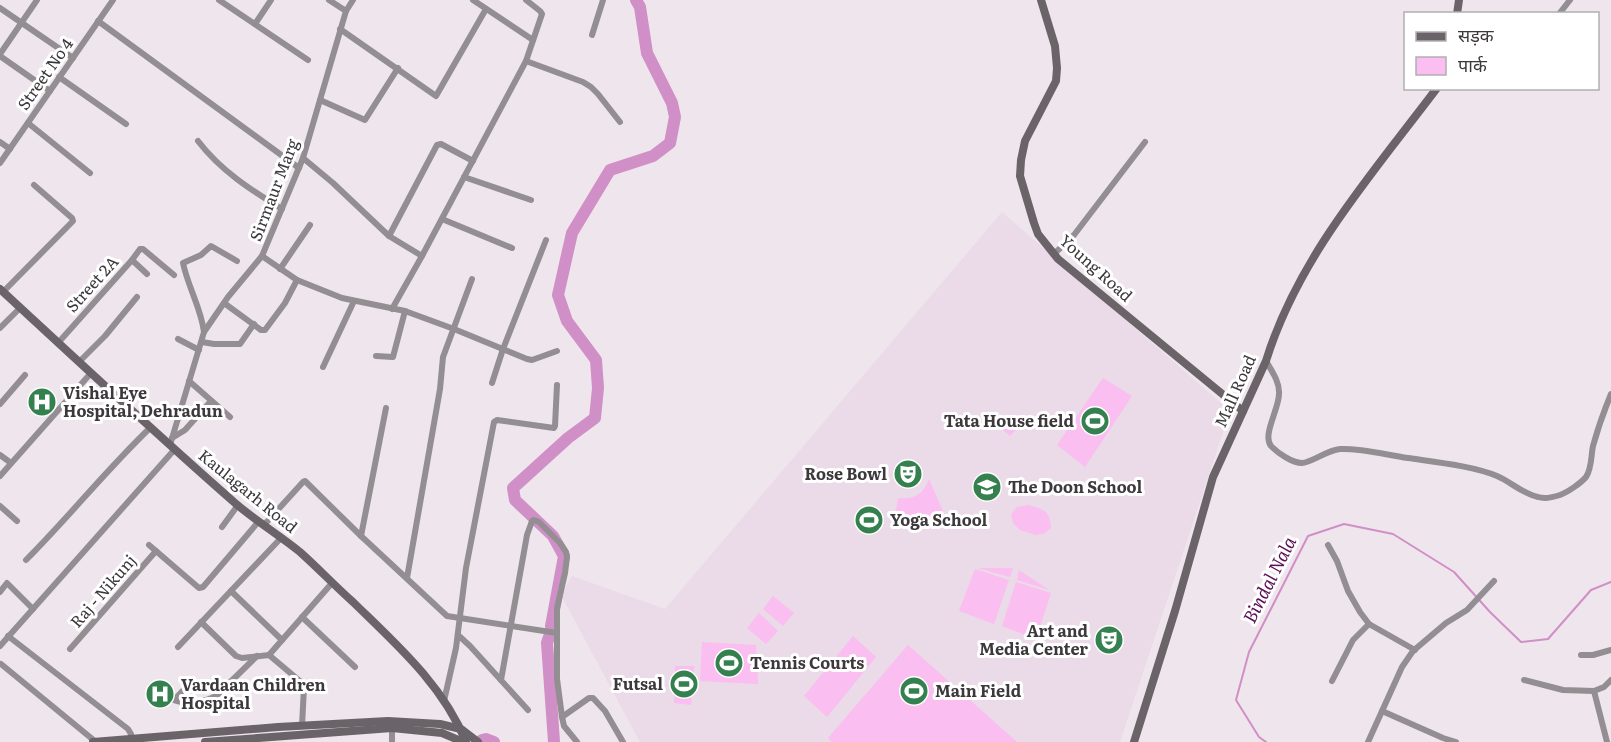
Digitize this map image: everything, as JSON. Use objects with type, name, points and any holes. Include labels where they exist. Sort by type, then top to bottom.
[{"type":"street","points":[[37,0],[0,55],[50,91]]},
{"type":"street","name":"Street No 4","points":[[0,163],[112,0]]},
{"type":"street","points":[[219,0],[308,60]]},
{"type":"street","points":[[255,24],[271,0]]},
{"type":"street","points":[[329,0],[345,11]]},
{"type":"street","name":"Sirmaur Marg","points":[[172,444],[204,332],[262,256],[299,168],[345,11],[353,0]]},
{"type":"street","points":[[473,0],[533,40]]},
{"type":"street","points":[[392,309],[526,61],[541,12],[526,0]]},
{"type":"street","points":[[592,35],[603,0]]},
{"type":"street","name":"Young Road","points":[[1041,0],[1055,46],[1058,68],[1056,81],[1025,141],[1020,176],[1038,234],[1054,255],[1243,411]]},
{"type":"street","points":[[1561,12],[1570,0]]},
{"type":"street","points":[[0,8],[73,58]]},
{"type":"street","points":[[340,29],[434,95],[438,95],[486,9]]},
{"type":"street","points":[[98,21],[299,168]]},
{"type":"street","points":[[526,61],[591,87],[620,122]]},
{"type":"street","points":[[320,100],[365,120],[398,69]]},
{"type":"street","points":[[60,77],[126,124]]},
{"type":"street","name":"Mall Road","points":[[1134,742],[1175,611],[1213,477],[1266,361],[1272,341],[1318,249],[1435,90]]},
{"type":"street","points":[[28,123],[90,173]]},
{"type":"street","points":[[198,141],[210,157],[243,185],[282,209]]},
{"type":"street","points":[[0,142],[10,149]]},
{"type":"street","points":[[1054,255],[1074,235],[1145,142]]},
{"type":"street","points":[[389,236],[437,145],[441,144],[473,161]]},
{"type":"street","points":[[303,158],[389,236],[422,256]]},
{"type":"street","points":[[464,177],[531,200]]},
{"type":"street","points":[[2,291],[73,220],[34,185]]},
{"type":"street","points":[[442,219],[512,248]]},
{"type":"street","points":[[280,269],[310,225]]},
{"type":"street","points":[[492,383],[546,240]]},
{"type":"street","points":[[204,332],[200,311],[183,263],[201,255],[211,246],[237,261]]},
{"type":"street","points":[[132,260],[140,249],[144,249],[174,275]]},
{"type":"street","points":[[262,256],[297,280],[342,298],[405,310],[530,360],[557,351]]},
{"type":"street","name":"Street 2A","points":[[58,343],[132,260],[147,274]]},
{"type":"street","points":[[407,578],[440,389],[442,361],[472,279]]},
{"type":"street","points":[[224,303],[261,330],[265,330],[285,303],[297,280]]},
{"type":"street","name":"Kaulagarh Road","points":[[2,291],[238,505],[301,553],[418,666],[461,729]]},
{"type":"street","points":[[79,362],[105,336],[137,297]]},
{"type":"street","points":[[323,367],[354,301]]},
{"type":"street","points":[[0,328],[20,308]]},
{"type":"street","points":[[376,356],[393,357],[405,310]]},
{"type":"street","points":[[202,342],[222,345],[240,344],[254,324]]},
{"type":"street","points":[[178,339],[199,350]]},
{"type":"street","points":[[1266,361],[1280,392],[1267,440],[1281,455],[1300,463],[1340,449],[1412,459],[1483,471],[1538,497],[1559,495],[1586,477],[1611,394]]},
{"type":"street","points":[[0,476],[91,373]]},
{"type":"street","points":[[0,404],[25,375]]},
{"type":"street","points":[[189,381],[230,417]]},
{"type":"street","points":[[444,701],[458,635],[466,567],[494,422],[497,420],[554,428],[557,385]]},
{"type":"street","points":[[0,646],[211,401]]},
{"type":"street","points":[[361,536],[386,408]]},
{"type":"street","points":[[26,560],[151,427]]},
{"type":"street","points":[[0,455],[11,463]]},
{"type":"street","points":[[150,545],[199,588],[203,587],[262,523],[305,481],[447,616],[557,633]]},
{"type":"street","points":[[222,527],[238,505]]},
{"type":"street","points":[[0,506],[17,521]]},
{"type":"street","points":[[501,680],[527,535],[532,521],[537,521],[563,547],[567,557],[557,608],[557,678],[564,726],[577,742]]},
{"type":"street","points":[[178,647],[281,538]]},
{"type":"street","points":[[1328,545],[1337,561],[1348,591],[1369,624],[1415,650]]},
{"type":"street","name":"Raj - Nikunj","points":[[70,649],[156,551]]},
{"type":"street","points":[[0,577],[33,609]]},
{"type":"street","points":[[1368,742],[1402,667],[1415,650],[1446,623],[1467,610],[1494,581]]},
{"type":"street","points":[[0,592],[7,583]]},
{"type":"street","points":[[201,622],[236,656],[242,658],[269,655],[332,583]]},
{"type":"street","points":[[231,591],[282,640]]},
{"type":"street","points":[[302,617],[355,667]]},
{"type":"street","points":[[1332,681],[1353,640],[1369,624]]},
{"type":"street","points":[[458,635],[528,710]]},
{"type":"street","points":[[8,636],[128,729],[132,739]]},
{"type":"street","points":[[1581,656],[1611,650]]},
{"type":"street","points":[[269,655],[302,682],[304,687],[302,726]]},
{"type":"street","points":[[192,681],[174,700],[181,702],[209,700],[258,656]]},
{"type":"street","points":[[2,664],[94,742],[302,726],[324,734],[388,721],[440,724],[461,729],[478,742]]},
{"type":"street","points":[[1524,680],[1563,690],[1594,691],[1604,687],[1611,680]]},
{"type":"street","points":[[1594,691],[1607,742]]},
{"type":"street","points":[[562,717],[588,698],[593,698],[605,711],[623,742]]},
{"type":"street","points":[[1382,711],[1456,742]]},
{"type":"street","points":[[206,742],[285,739],[392,728],[442,733],[465,742]]},
{"type":"street","points":[[392,728],[392,742]]},
{"type":"street","points":[[461,729],[465,742]]},
{"type":"shaded area","name":"The Doon School","points":[[1002,212],[1230,411],[1120,742],[640,742],[561,595],[572,576],[665,609]]},
{"type":"green space","name":"Tata House field","points":[[1103,378],[1132,396],[1085,467],[1057,445]]},
{"type":"green space","points":[[1015,415],[1023,423],[1010,436],[1002,429]]},
{"type":"green space","points":[[929,479],[945,516],[933,523],[921,526],[908,527],[894,524],[898,498],[918,495]]},
{"type":"green space","points":[[1028,505],[1042,509],[1049,517],[1051,528],[1045,533],[1036,535],[1020,530],[1013,523],[1011,514],[1017,507]]},
{"type":"green space","points":[[977,568],[1013,568],[1010,577]]},
{"type":"green space","points":[[975,569],[1009,580],[994,624],[959,611]]},
{"type":"green space","points":[[1019,570],[1049,590],[1017,580]]},
{"type":"green space","points":[[1016,582],[1051,593],[1036,639],[1002,626]]},
{"type":"green space","points":[[773,596],[794,613],[783,626],[763,609]]},
{"type":"green space","points":[[759,613],[778,631],[766,644],[747,628]]},
{"type":"green space","points":[[853,636],[876,657],[827,717],[804,696]]},
{"type":"green space","name":"Tennis Courts","points":[[702,642],[756,645],[758,684],[700,681]]},
{"type":"green space","name":"Main Field","points":[[908,645],[1017,742],[832,742],[828,738]]},
{"type":"green space","name":"Futsal","points":[[675,666],[694,666],[691,705],[674,703]]},
{"type":"waterway","points":[[551,626],[564,556],[553,536],[515,500],[513,488],[568,438],[595,418],[598,388],[596,360],[567,321],[558,295],[572,233],[610,170],[653,156],[670,143],[675,117],[672,103],[647,53],[640,7],[636,0]]},
{"type":"waterway","name":"Bindal Nala","points":[[1266,742],[1259,737],[1236,700],[1249,652],[1308,536],[1344,524],[1393,534],[1454,572],[1521,642],[1548,639],[1591,590],[1611,582]]},
{"type":"waterway","points":[[549,637],[547,643],[554,742]]},
{"type":"waterway","points":[[482,740],[494,742]]},
{"type":"place","name":"Vishal Eye Hospital, Dehradun","points":[[42,402]]},
{"type":"place","name":"Tata House field","points":[[1095,421]]},
{"type":"place","name":"Rose Bowl","points":[[908,474]]},
{"type":"place","name":"The Doon School","points":[[987,487]]},
{"type":"place","name":"Yoga School","points":[[869,520]]},
{"type":"place","name":"Art and Media Center","points":[[1109,640]]},
{"type":"place","name":"Tennis Courts","points":[[729,663]]},
{"type":"place","name":"Futsal","points":[[684,684]]},
{"type":"place","name":"Main Field","points":[[914,691]]},
{"type":"place","name":"Vardaan Children Hospital","points":[[160,694]]}]
